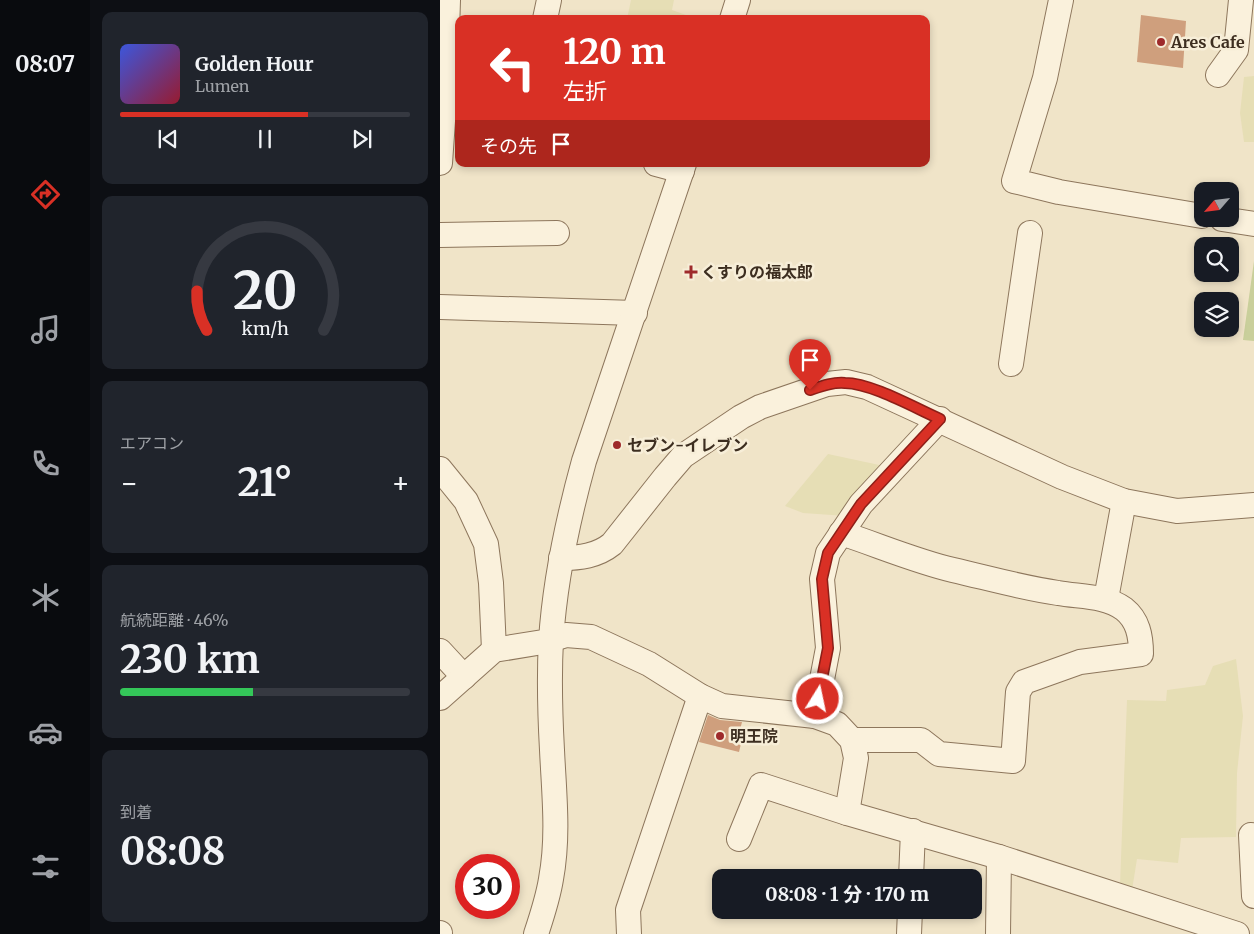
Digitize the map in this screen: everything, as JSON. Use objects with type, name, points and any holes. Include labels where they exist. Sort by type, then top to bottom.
[{"type":"street","points":[[440,162],[448,93],[448,0]]},
{"type":"street","points":[[547,15],[549,0]]},
{"type":"street","points":[[733,15],[738,0]]},
{"type":"street","points":[[1061,0],[1046,78],[1014,181],[1059,192],[1194,215]]},
{"type":"street","points":[[1218,76],[1236,50],[1241,0]]},
{"type":"street","points":[[536,934],[551,880],[555,840],[556,810],[552,748],[551,640],[561,558],[572,504],[584,461],[683,167]]},
{"type":"street","points":[[1239,222],[1254,224]]},
{"type":"street","points":[[440,235],[557,233]]},
{"type":"street","points":[[1011,364],[1030,233]]},
{"type":"street","points":[[440,307],[641,296]]},
{"type":"street","points":[[561,558],[578,558],[604,550],[619,536],[664,477],[683,456],[741,417],[760,407],[827,384],[846,382],[867,387],[940,419],[1062,477],[1124,501],[1177,511],[1254,505]]},
{"type":"street","points":[[815,716],[828,648],[822,579],[828,553],[861,504],[940,419]]},
{"type":"street","points":[[440,469],[466,501],[486,544],[491,583],[494,650]]},
{"type":"street","points":[[1106,599],[1124,501]]},
{"type":"street","points":[[841,533],[951,569],[1058,593],[1106,599],[1123,608],[1133,617],[1139,631],[1141,654],[1080,662],[1024,682],[1018,692],[1013,762],[938,754],[921,740],[852,740]]},
{"type":"street","points":[[440,698],[494,650],[551,640],[566,635],[591,637],[649,664],[700,696],[722,706],[815,716],[837,724],[852,740],[856,758],[847,813]]},
{"type":"street","points":[[440,651],[464,677]]},
{"type":"street","points":[[629,934],[628,910],[700,696]]},
{"type":"street","points":[[739,839],[761,785],[847,813],[999,857],[1237,934]]},
{"type":"street","points":[[911,869],[913,831]]},
{"type":"street","points":[[1251,835],[1254,896]]},
{"type":"street","points":[[998,934],[999,857]]},
{"type":"street","points":[[909,934],[910,919]]},
{"type":"shaded area","points":[[631,0],[674,0],[672,10],[686,15],[628,15]]},
{"type":"shaded area","points":[[1254,76],[1254,142],[1244,142],[1240,113],[1244,77]]},
{"type":"shaded area","points":[[828,454],[884,466],[846,516],[803,513],[785,506]]},
{"type":"shaded area","points":[[1236,659],[1243,716],[1237,773],[1236,837],[1181,838],[1178,863],[1137,859],[1132,890],[1120,885],[1127,700],[1166,701],[1167,690],[1205,685],[1213,666]]},
{"type":"green space","points":[[1254,261],[1254,341],[1243,340]]},
{"type":"building","name":"Ares Cafe","points":[[1141,15],[1186,21],[1183,68],[1137,62]]},
{"type":"building","name":"明王院","points":[[708,715],[720,720],[742,722],[740,730],[744,731],[739,752],[699,742]]},
{"type":"place","name":"Ares Cafe","points":[[1161,42]]},
{"type":"place","name":"くすりの福太郎","points":[[691,272]]},
{"type":"place","name":"セブン-イレブン","points":[[617,445]]},
{"type":"place","name":"明王院","points":[[720,736]]},
{"type":"route","points":[[810,390],[827,384],[846,382],[867,387],[940,419],[861,504],[828,553],[822,579],[828,648],[818,699]]}]
